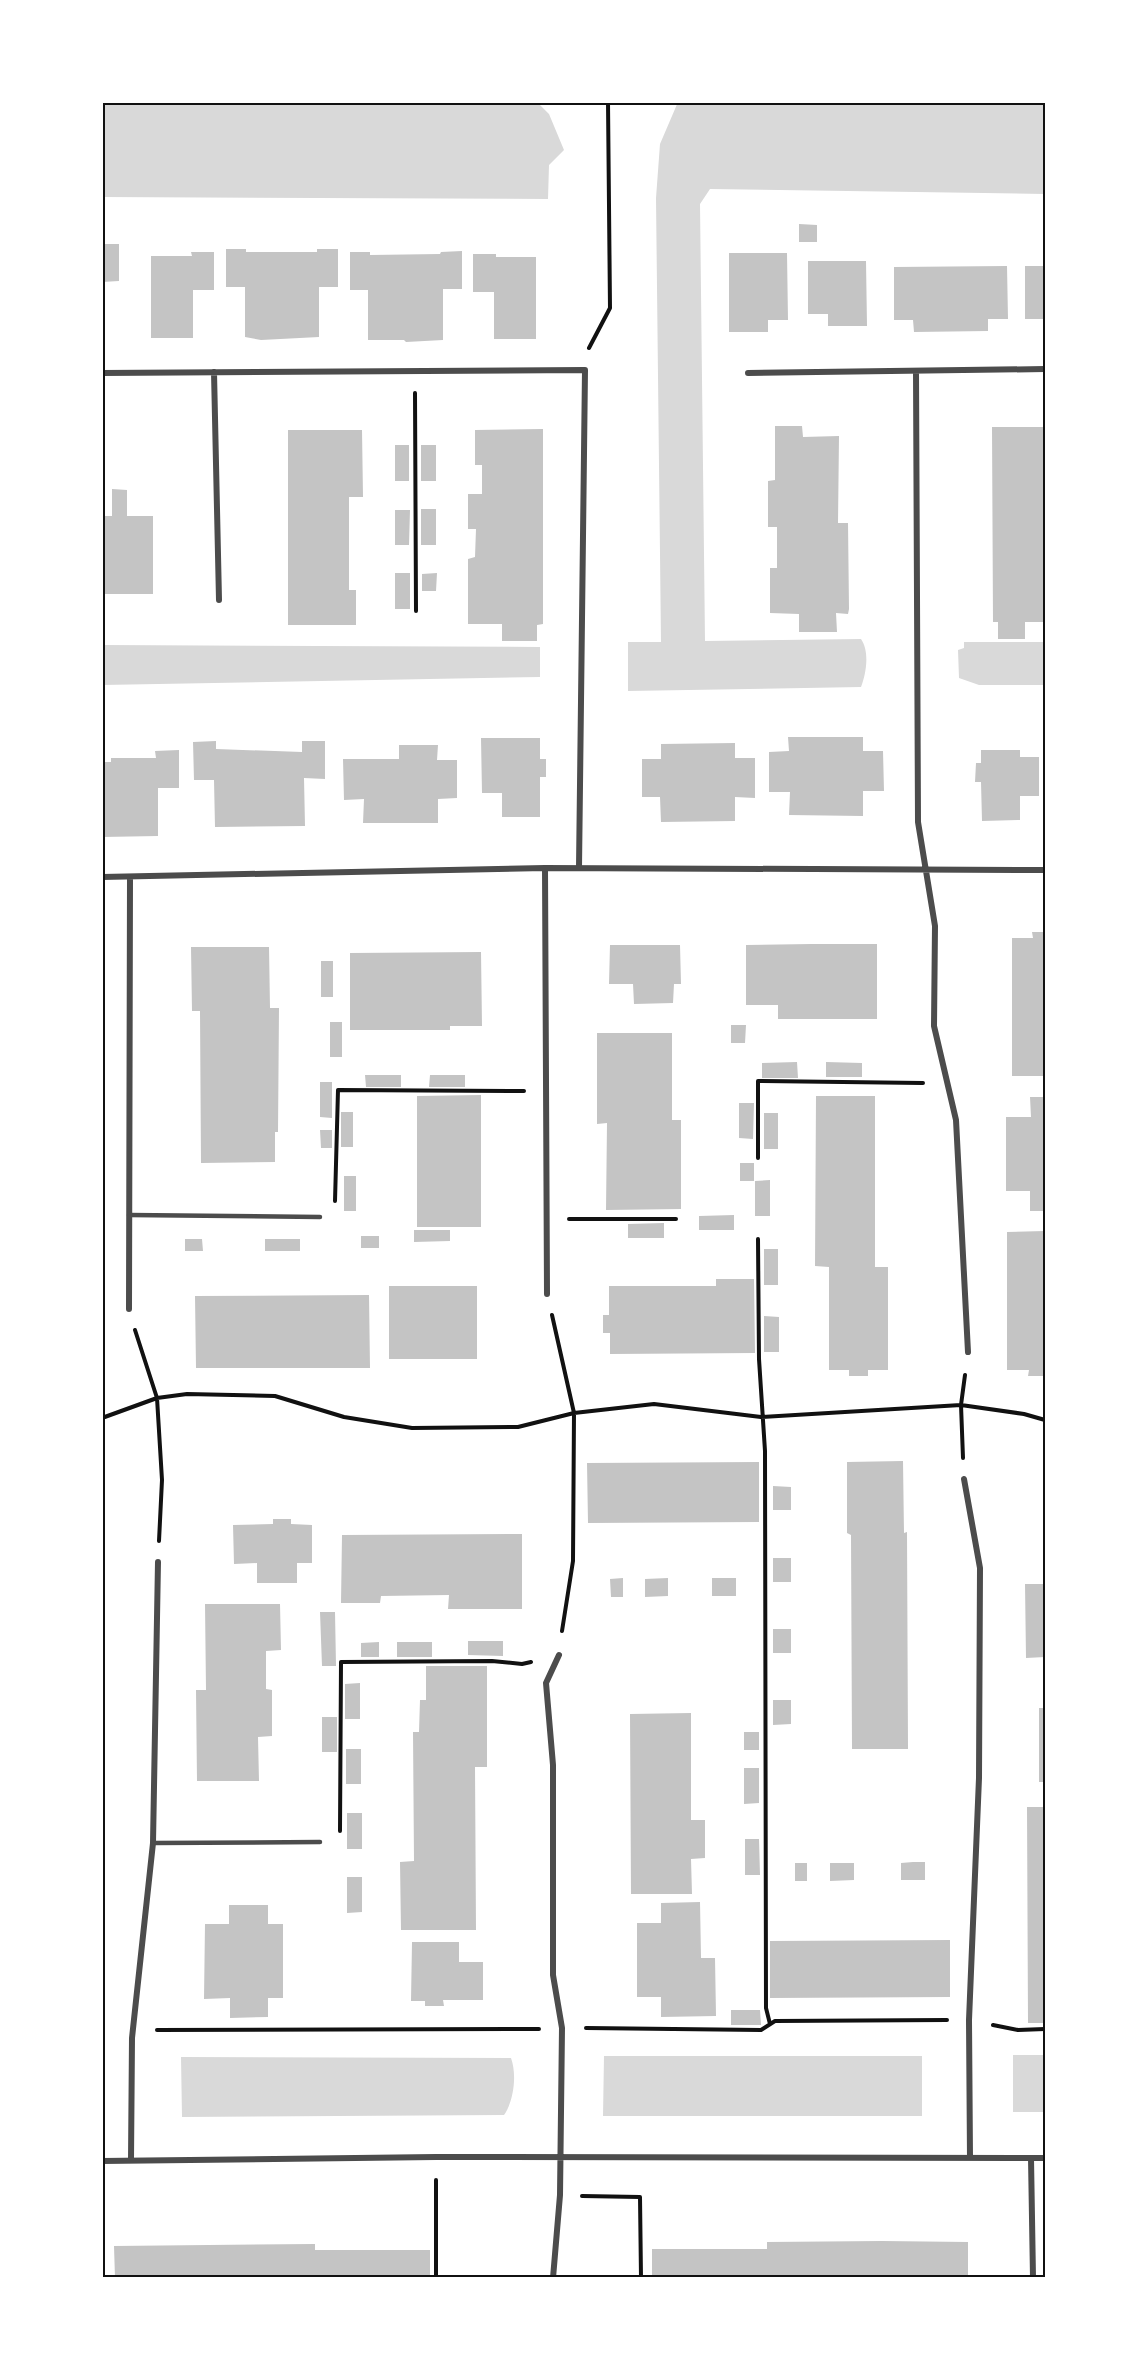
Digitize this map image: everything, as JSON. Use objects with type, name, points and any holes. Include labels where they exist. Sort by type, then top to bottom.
[{"type":"street","points":[[748,373],[1045,369]]},
{"type":"street","points":[[102,373],[585,370],[579,868]]},
{"type":"street","points":[[916,371],[918,822],[935,926],[934,1026],[956,1120],[968,1352]]},
{"type":"street","points":[[214,372],[219,600]]},
{"type":"street","points":[[546,868],[547,1294]]},
{"type":"street","points":[[102,877],[546,868],[1045,870]]},
{"type":"street","points":[[129,1309],[130,877]]},
{"type":"street","points":[[964,1479],[980,1568],[979,1778],[969,2020],[970,2158]]},
{"type":"street","points":[[131,2160],[132,2038],[153,1843],[158,1562]]},
{"type":"street","points":[[553,2278],[560,2195],[562,2028],[554,1976],[554,1765],[546,1683],[559,1655]]},
{"type":"street","points":[[102,2161],[436,2157],[1045,2158]]},
{"type":"street","points":[[1031,2158],[1033,2278]]},
{"type":"lane","points":[[129,1215],[320,1217]]},
{"type":"lane","points":[[153,1843],[320,1842]]},
{"type":"path","points":[[585,370],[588,352],[610,308],[608,102]]},
{"type":"path","points":[[415,372],[416,611]]},
{"type":"path","points":[[758,1158],[758,1081],[948,1083]]},
{"type":"path","points":[[320,1217],[335,1216],[338,1090],[546,1092]]},
{"type":"path","points":[[546,1220],[676,1219]]},
{"type":"path","points":[[758,1239],[761,1417],[765,1451],[766,2008],[770,2024]]},
{"type":"path","points":[[320,1842],[340,1843],[341,1662],[492,1661],[522,1664],[559,1655],[573,1560],[574,1413],[547,1294]]},
{"type":"path","points":[[129,1309],[157,1398],[162,1480],[158,1562]]},
{"type":"path","points":[[964,1479],[962,1405],[968,1352]]},
{"type":"path","points":[[102,1418],[157,1398],[187,1394],[275,1396],[344,1417],[412,1428],[518,1427],[574,1413],[654,1404],[761,1417],[962,1405],[1023,1414],[1045,1420]]},
{"type":"path","points":[[969,2020],[1018,2030],[1045,2029]]},
{"type":"path","points":[[436,2157],[436,2278]]},
{"type":"path","points":[[560,2195],[640,2197],[641,2278]]},
{"type":"shaded area","points":[[102,102],[537,102],[549,114],[564,150],[549,165],[548,199],[102,197]]},
{"type":"shaded area","points":[[678,102],[1045,102],[1045,194],[710,189],[700,204],[705,641],[861,639],[866,650],[866,670],[861,687],[628,691],[628,642],[661,642],[656,198],[660,144]]},
{"type":"shaded area","points":[[964,642],[1045,642],[1045,685],[979,685],[959,678],[958,650],[964,648]]},
{"type":"shaded area","points":[[102,645],[540,647],[540,677],[102,685]]},
{"type":"shaded area","points":[[1013,2055],[1045,2055],[1045,2112],[1013,2112]]},
{"type":"shaded area","points":[[604,2056],[922,2056],[922,2116],[603,2116]]},
{"type":"shaded area","points":[[181,2057],[511,2058],[514,2087],[504,2115],[182,2117]]},
{"type":"building","points":[[799,224],[817,225],[817,242],[799,242]]},
{"type":"building","points":[[102,244],[119,244],[119,281],[102,282]]},
{"type":"building","points":[[226,249],[246,249],[246,252],[317,252],[317,249],[338,249],[338,287],[319,287],[319,337],[261,340],[245,337],[245,287],[226,287]]},
{"type":"building","points":[[462,251],[462,289],[443,289],[443,340],[406,342],[404,340],[368,340],[368,290],[350,290],[350,252],[370,252],[370,255],[440,254],[441,252]]},
{"type":"building","points":[[191,252],[214,252],[214,290],[193,290],[193,338],[151,338],[151,256],[192,256]]},
{"type":"building","points":[[729,253],[787,253],[788,320],[768,320],[768,332],[729,332]]},
{"type":"building","points":[[473,254],[496,254],[496,257],[536,257],[536,339],[494,339],[494,292],[473,292]]},
{"type":"building","points":[[808,261],[866,261],[867,326],[828,326],[828,314],[808,314]]},
{"type":"building","points":[[1007,266],[1008,319],[988,319],[988,331],[914,332],[913,320],[894,320],[894,267]]},
{"type":"building","points":[[1025,266],[1045,266],[1045,319],[1025,319]]},
{"type":"building","points":[[775,426],[802,426],[803,437],[839,436],[838,523],[848,523],[849,609],[848,614],[836,613],[837,632],[799,632],[799,614],[770,613],[770,568],[777,568],[777,527],[768,527],[768,481],[775,480]]},
{"type":"building","points":[[992,427],[1045,427],[1045,622],[1025,622],[1025,639],[998,639],[998,622],[993,622]]},
{"type":"building","points":[[543,429],[543,624],[537,625],[537,641],[502,641],[502,624],[468,624],[468,559],[475,557],[476,529],[468,529],[468,494],[482,494],[482,465],[475,465],[475,430]]},
{"type":"building","points":[[288,430],[362,430],[363,497],[349,497],[349,590],[356,590],[356,625],[288,625]]},
{"type":"building","points":[[395,445],[409,445],[409,481],[395,481]]},
{"type":"building","points":[[421,445],[436,445],[436,481],[421,481]]},
{"type":"building","points":[[112,489],[127,490],[127,516],[153,516],[153,594],[102,594],[102,516],[112,516]]},
{"type":"building","points":[[421,509],[436,509],[436,545],[421,545]]},
{"type":"building","points":[[395,510],[410,510],[409,545],[395,545]]},
{"type":"building","points":[[395,573],[410,573],[410,609],[395,609]]},
{"type":"building","points":[[437,573],[436,591],[422,591],[422,574]]},
{"type":"building","points":[[788,737],[863,737],[863,751],[883,751],[884,791],[863,791],[863,816],[789,815],[790,792],[769,792],[769,752],[789,751]]},
{"type":"building","points":[[481,738],[540,738],[540,759],[546,759],[546,777],[540,777],[540,817],[502,817],[502,793],[482,793]]},
{"type":"building","points":[[216,741],[216,749],[302,752],[302,741],[325,741],[325,779],[304,778],[305,826],[215,827],[214,780],[194,780],[193,742]]},
{"type":"building","points":[[735,743],[735,758],[755,758],[755,798],[735,797],[735,821],[661,822],[660,797],[642,797],[642,759],[661,759],[661,744]]},
{"type":"building","points":[[399,745],[438,745],[437,760],[457,760],[457,798],[438,799],[438,823],[363,823],[364,799],[344,800],[343,759],[399,759]]},
{"type":"building","points":[[179,750],[179,788],[158,788],[158,836],[102,837],[102,762],[111,762],[111,758],[156,758],[155,751]]},
{"type":"building","points":[[981,750],[1020,750],[1020,757],[1039,757],[1039,796],[1020,796],[1020,820],[982,821],[981,782],[975,782],[976,763],[981,763]]},
{"type":"building","points":[[1032,932],[1045,932],[1045,1076],[1012,1076],[1012,938],[1033,938]]},
{"type":"building","points":[[877,944],[877,1019],[778,1019],[778,1005],[746,1005],[746,945]]},
{"type":"building","points":[[610,945],[680,945],[681,984],[674,984],[673,1003],[634,1004],[633,984],[609,984]]},
{"type":"building","points":[[191,947],[269,947],[270,1008],[279,1008],[278,1132],[275,1132],[275,1162],[201,1163],[200,1011],[192,1011]]},
{"type":"building","points":[[481,952],[482,1026],[450,1026],[450,1030],[350,1030],[350,953]]},
{"type":"building","points":[[321,961],[333,961],[333,997],[321,997]]},
{"type":"building","points":[[330,1022],[342,1022],[342,1057],[330,1057]]},
{"type":"building","points":[[731,1025],[746,1025],[745,1043],[731,1043]]},
{"type":"building","points":[[597,1033],[672,1033],[672,1120],[681,1120],[681,1209],[606,1210],[607,1123],[597,1124]]},
{"type":"building","points":[[797,1062],[798,1078],[762,1078],[762,1063]]},
{"type":"building","points":[[826,1062],[862,1063],[862,1077],[826,1077]]},
{"type":"building","points":[[365,1075],[401,1075],[401,1087],[366,1087]]},
{"type":"building","points":[[430,1075],[465,1075],[465,1087],[429,1087]]},
{"type":"building","points":[[320,1082],[332,1082],[332,1118],[320,1117]]},
{"type":"building","points":[[481,1095],[481,1227],[417,1227],[417,1096]]},
{"type":"building","points":[[816,1096],[875,1096],[875,1267],[888,1267],[888,1370],[868,1370],[868,1376],[849,1376],[849,1370],[829,1370],[829,1267],[815,1266]]},
{"type":"building","points":[[1030,1097],[1045,1097],[1045,1211],[1030,1211],[1030,1191],[1006,1191],[1006,1117],[1031,1117]]},
{"type":"building","points":[[739,1103],[754,1103],[753,1139],[739,1138]]},
{"type":"building","points":[[341,1112],[353,1112],[353,1147],[341,1147]]},
{"type":"building","points":[[764,1113],[778,1113],[778,1149],[764,1149]]},
{"type":"building","points":[[320,1130],[332,1130],[332,1148],[321,1148]]},
{"type":"building","points":[[740,1163],[754,1163],[754,1181],[740,1181]]},
{"type":"building","points":[[344,1176],[356,1176],[356,1211],[344,1211]]},
{"type":"building","points":[[770,1180],[770,1216],[755,1216],[755,1181]]},
{"type":"building","points":[[734,1215],[734,1230],[699,1230],[699,1216]]},
{"type":"building","points":[[664,1223],[664,1238],[628,1238],[628,1224]]},
{"type":"building","points":[[414,1230],[450,1230],[450,1241],[414,1242]]},
{"type":"building","points":[[1045,1231],[1045,1376],[1028,1376],[1029,1370],[1007,1370],[1007,1232]]},
{"type":"building","points":[[361,1236],[379,1236],[379,1248],[361,1248]]},
{"type":"building","points":[[185,1239],[202,1239],[203,1251],[185,1251]]},
{"type":"building","points":[[265,1239],[300,1239],[300,1251],[265,1251]]},
{"type":"building","points":[[764,1249],[778,1249],[778,1285],[764,1285]]},
{"type":"building","points":[[716,1279],[754,1279],[755,1353],[610,1354],[610,1333],[603,1333],[603,1315],[609,1315],[609,1286],[716,1286]]},
{"type":"building","points":[[389,1286],[477,1286],[477,1359],[389,1359]]},
{"type":"building","points":[[369,1295],[370,1368],[196,1368],[195,1296]]},
{"type":"building","points":[[764,1316],[779,1317],[779,1352],[764,1352]]},
{"type":"building","points":[[903,1461],[904,1533],[907,1532],[908,1749],[852,1749],[851,1535],[847,1533],[847,1462]]},
{"type":"building","points":[[759,1462],[759,1522],[588,1523],[587,1463]]},
{"type":"building","points":[[773,1486],[791,1487],[791,1510],[773,1510]]},
{"type":"building","points":[[273,1519],[291,1519],[291,1524],[312,1525],[312,1563],[297,1563],[297,1583],[257,1583],[257,1563],[234,1564],[233,1525],[273,1524]]},
{"type":"building","points":[[522,1534],[522,1609],[448,1609],[449,1595],[381,1596],[380,1603],[341,1603],[342,1535]]},
{"type":"building","points":[[773,1558],[791,1558],[791,1582],[773,1582]]},
{"type":"building","points":[[623,1578],[623,1597],[611,1597],[610,1579]]},
{"type":"building","points":[[668,1578],[668,1596],[645,1597],[645,1579]]},
{"type":"building","points":[[712,1578],[736,1578],[736,1596],[712,1596]]},
{"type":"building","points":[[1025,1584],[1045,1584],[1045,1657],[1026,1658]]},
{"type":"building","points":[[205,1604],[280,1604],[281,1650],[266,1651],[266,1689],[272,1690],[272,1736],[258,1737],[259,1781],[197,1781],[196,1690],[206,1690]]},
{"type":"building","points":[[320,1612],[335,1612],[336,1666],[322,1666]]},
{"type":"building","points":[[773,1629],[791,1629],[791,1653],[773,1653]]},
{"type":"building","points":[[468,1641],[503,1641],[503,1656],[468,1655]]},
{"type":"building","points":[[379,1642],[379,1657],[361,1657],[361,1643]]},
{"type":"building","points":[[397,1642],[432,1642],[432,1657],[397,1657]]},
{"type":"building","points":[[426,1666],[487,1666],[487,1767],[475,1767],[476,1930],[401,1930],[400,1862],[414,1861],[413,1732],[419,1732],[420,1700],[426,1700]]},
{"type":"building","points":[[360,1683],[360,1719],[345,1719],[345,1684]]},
{"type":"building","points":[[773,1700],[791,1700],[791,1724],[773,1725]]},
{"type":"building","points":[[1039,1708],[1045,1708],[1045,1782],[1039,1782]]},
{"type":"building","points":[[691,1713],[691,1820],[705,1820],[705,1858],[691,1859],[692,1894],[631,1894],[630,1714]]},
{"type":"building","points":[[322,1717],[337,1717],[337,1752],[322,1752]]},
{"type":"building","points":[[744,1732],[759,1732],[759,1750],[744,1750]]},
{"type":"building","points":[[346,1749],[361,1749],[361,1784],[346,1784]]},
{"type":"building","points":[[744,1768],[759,1768],[759,1803],[744,1804]]},
{"type":"building","points":[[1027,1807],[1045,1807],[1045,2023],[1028,2023]]},
{"type":"building","points":[[347,1813],[362,1813],[362,1849],[347,1849]]},
{"type":"building","points":[[745,1839],[759,1839],[760,1875],[745,1875]]},
{"type":"building","points":[[925,1862],[925,1880],[901,1880],[901,1863]]},
{"type":"building","points":[[795,1863],[807,1863],[807,1881],[795,1881]]},
{"type":"building","points":[[830,1863],[854,1863],[854,1880],[830,1881]]},
{"type":"building","points":[[347,1877],[362,1877],[362,1912],[347,1913]]},
{"type":"building","points":[[700,1902],[701,1958],[715,1958],[716,2016],[661,2017],[661,1997],[637,1997],[637,1923],[661,1923],[661,1903]]},
{"type":"building","points":[[229,1905],[268,1905],[268,1924],[283,1924],[283,1998],[268,1998],[268,2017],[230,2018],[230,1998],[204,1999],[205,1924],[229,1924]]},
{"type":"building","points":[[950,1940],[950,1997],[770,1998],[770,1941]]},
{"type":"building","points":[[412,1942],[459,1942],[459,1962],[483,1962],[483,2000],[443,2000],[444,2006],[425,2006],[425,2001],[411,2001]]},
{"type":"building","points":[[731,2010],[760,2010],[761,2025],[731,2025]]},
{"type":"building","points":[[767,2242],[968,2242],[968,2278],[652,2278],[652,2249],[767,2249]]},
{"type":"building","points":[[315,2244],[315,2250],[430,2250],[430,2278],[115,2278],[114,2246]]}]
